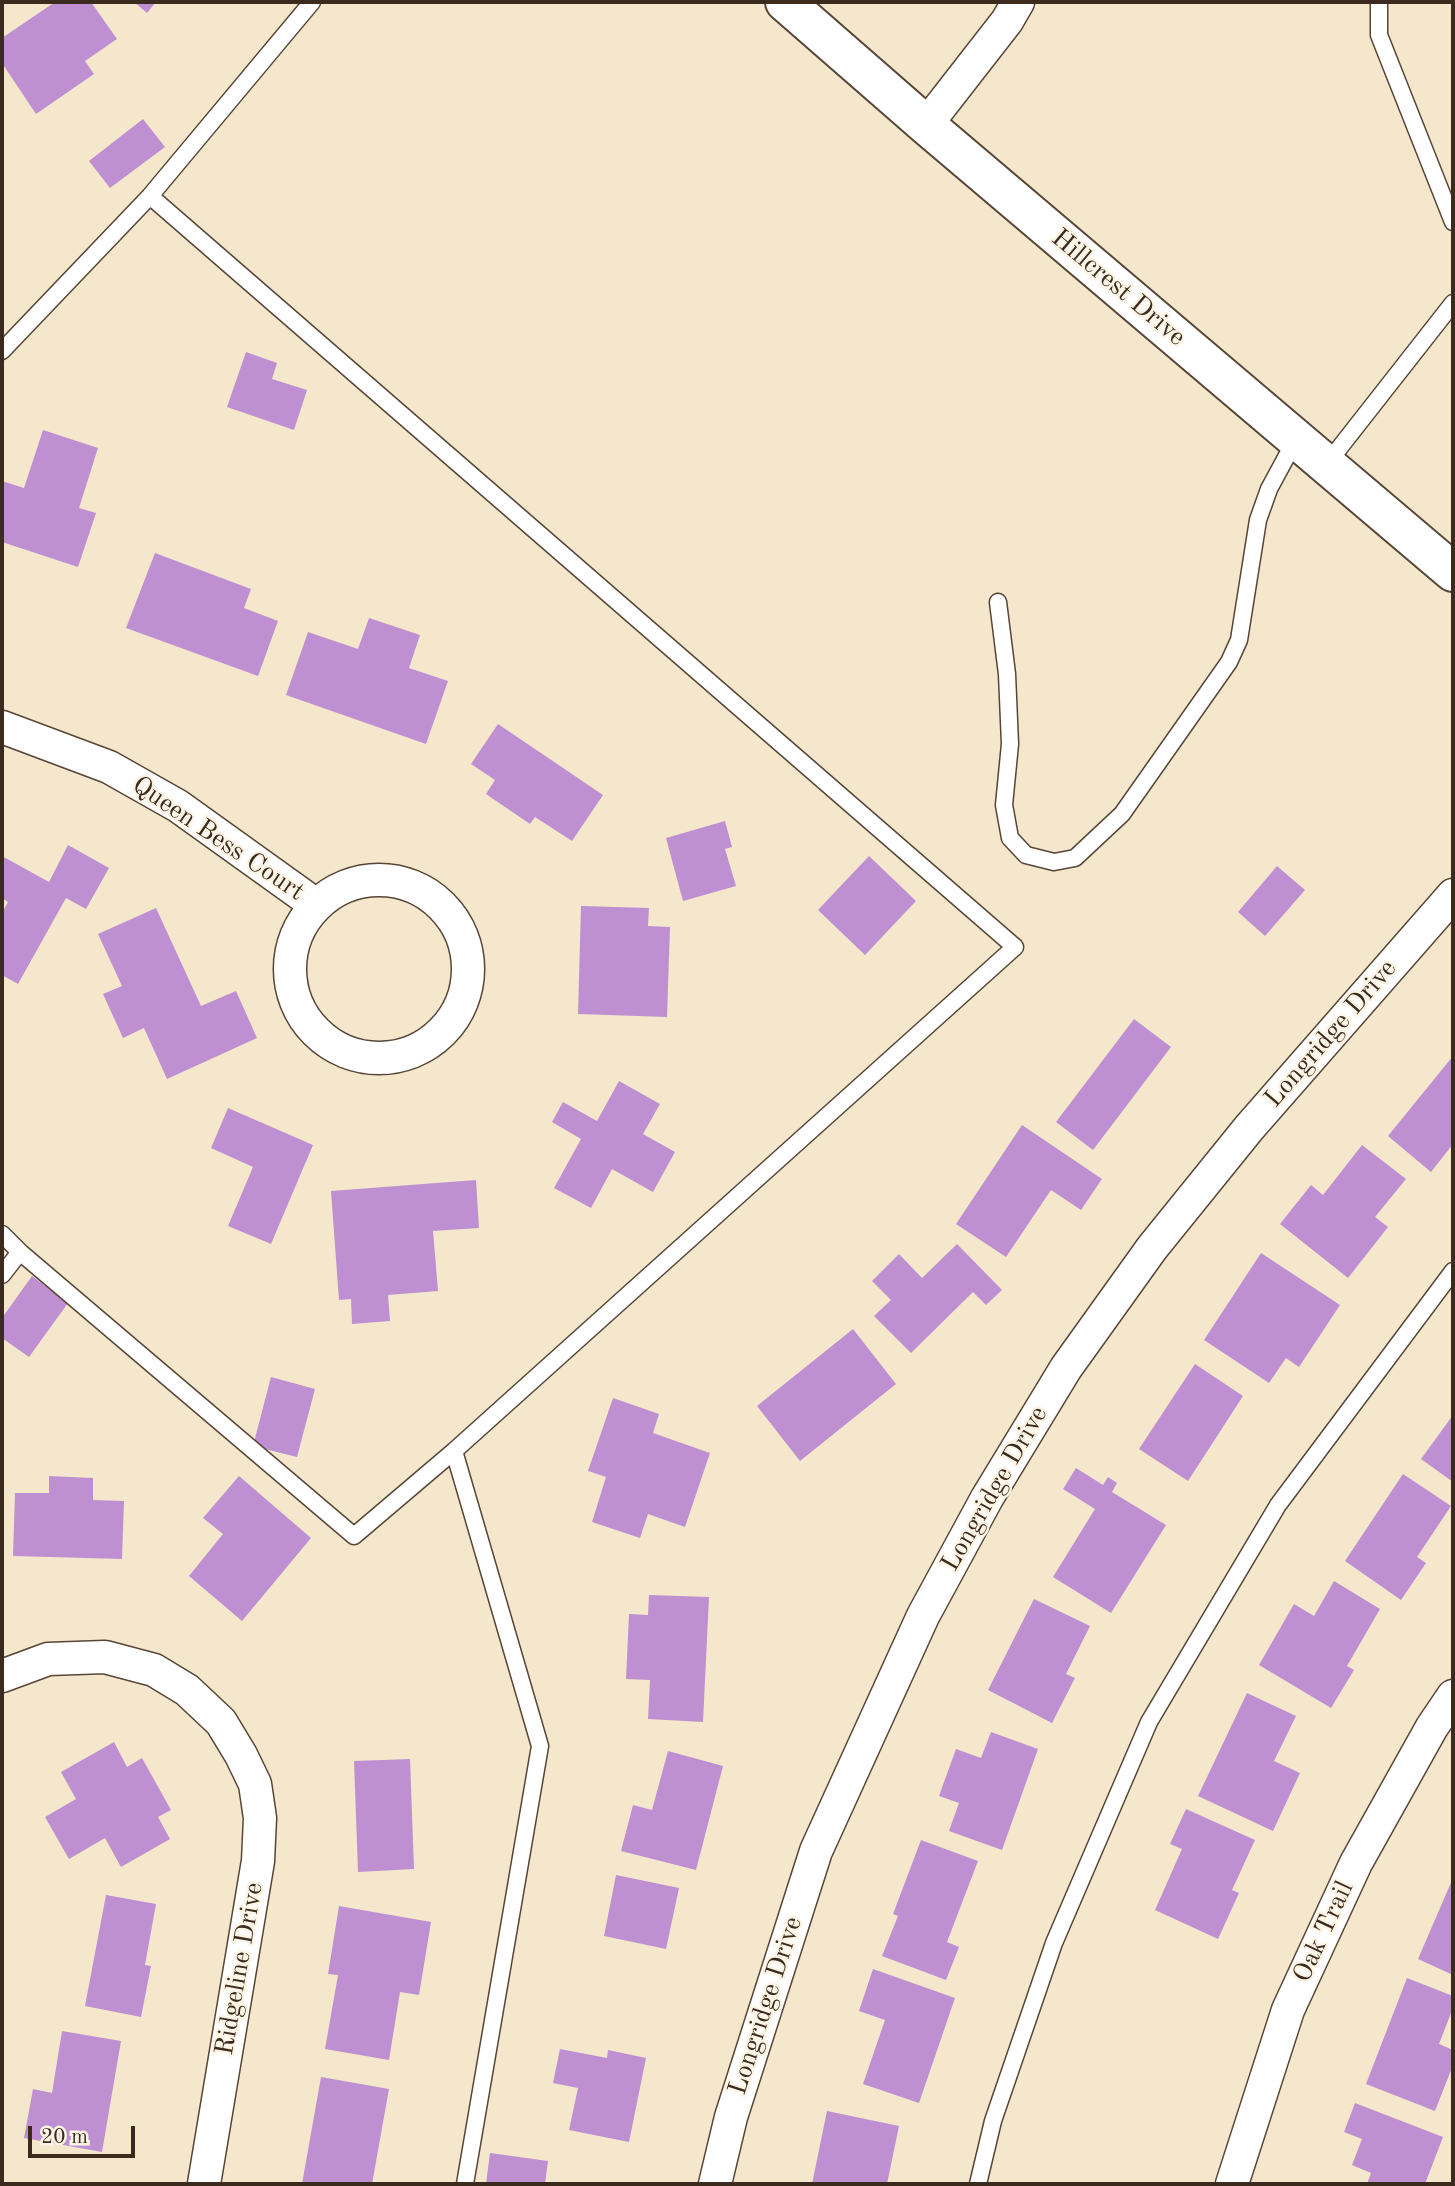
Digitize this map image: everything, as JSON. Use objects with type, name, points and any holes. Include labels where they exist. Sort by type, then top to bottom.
[{"type":"street","name":"Hillcrest Drive","points":[[785,2],[1453,572]]},
{"type":"street","points":[[926,125],[1007,21],[1018,2]]},
{"type":"street","name":"Queen Bess Court","points":[[2,727],[108,767],[178,806],[316,905]]},
{"type":"street","points":[[370,879],[393,879],[427,892],[450,913],[460,927],[470,971],[461,1007],[455,1019],[440,1036],[420,1049],[394,1058],[367,1058],[329,1045],[308,1024],[292,990],[290,973],[292,944],[302,921],[316,905],[342,887],[370,879]]},
{"type":"street","name":"Longridge Drive","points":[[715,2184],[731,2117],[816,1852],[923,1616],[987,1498],[1066,1368],[1152,1248],[1249,1128],[1453,895]]},
{"type":"street","name":"Ridgeline Drive","points":[[2,1676],[48,1659],[94,1657],[105,1657],[154,1670],[187,1690],[221,1723],[255,1784],[260,1818],[258,1860],[204,2184]]},
{"type":"street","name":"Oak Trail","points":[[1232,2184],[1288,2010],[1356,1863],[1432,1727],[1453,1696]]},
{"type":"lane","points":[[2,351],[150,196],[312,2]]},
{"type":"lane","points":[[1379,2],[1379,35],[1453,222]]},
{"type":"lane","points":[[2,1234],[354,1536],[454,1451],[1015,947],[150,196]]},
{"type":"lane","points":[[1326,465],[1453,303]]},
{"type":"lane","points":[[998,602],[1007,674],[1010,744],[1004,805],[1010,838],[1026,855],[1054,863],[1075,858],[1122,814],[1229,662],[1239,640],[1258,520],[1269,489],[1296,439]]},
{"type":"lane","points":[[2,1275],[20,1252]]},
{"type":"lane","points":[[978,2184],[993,2120],[1054,1943],[1149,1722],[1278,1505],[1453,1271]]},
{"type":"lane","points":[[454,1451],[540,1746],[466,2184]]},
{"type":"building","points":[[55,2],[91,2],[117,39],[85,61],[94,74],[36,114],[2,63],[2,38]]},
{"type":"building","points":[[134,2],[156,2],[147,13]]},
{"type":"building","points":[[143,119],[165,147],[110,188],[89,161]]},
{"type":"building","points":[[246,352],[277,363],[272,379],[307,390],[294,430],[227,407]]},
{"type":"building","points":[[43,430],[98,448],[79,508],[96,513],[78,567],[2,542],[2,481],[24,488]]},
{"type":"building","points":[[155,553],[251,589],[244,608],[278,621],[258,676],[126,628]]},
{"type":"building","points":[[369,618],[420,635],[409,668],[448,681],[426,744],[286,695],[308,632],[358,649]]},
{"type":"building","points":[[498,724],[603,795],[572,841],[535,817],[530,824],[486,794],[495,780],[471,764]]},
{"type":"building","points":[[725,821],[732,847],[725,849],[736,886],[683,901],[666,838]]},
{"type":"building","points":[[68,845],[109,868],[86,909],[66,898],[18,984],[2,975],[2,913],[8,902],[2,898],[2,856],[49,882]]},
{"type":"building","points":[[869,856],[916,901],[865,955],[818,910]]},
{"type":"building","points":[[1277,866],[1305,890],[1265,936],[1238,912]]},
{"type":"building","points":[[581,906],[649,908],[648,926],[670,927],[667,1017],[578,1014]]},
{"type":"building","points":[[156,908],[201,1006],[236,991],[257,1038],[167,1079],[144,1028],[123,1038],[103,994],[122,986],[98,934]]},
{"type":"building","points":[[1134,1019],[1171,1047],[1093,1150],[1056,1122]]},
{"type":"building","points":[[1453,1056],[1453,1144],[1431,1172],[1388,1136]]},
{"type":"building","points":[[619,1081],[660,1104],[643,1134],[675,1152],[653,1192],[612,1169],[591,1208],[554,1188],[581,1139],[552,1122],[563,1102],[597,1121]]},
{"type":"building","points":[[228,1108],[313,1145],[271,1244],[228,1226],[253,1167],[211,1148]]},
{"type":"building","points":[[1022,1125],[1102,1179],[1081,1210],[1051,1190],[1006,1257],[956,1224]]},
{"type":"building","points":[[1362,1145],[1406,1179],[1375,1217],[1388,1227],[1348,1278],[1280,1224],[1311,1185],[1323,1195]]},
{"type":"building","points":[[476,1180],[479,1228],[433,1231],[438,1291],[388,1295],[390,1321],[352,1324],[351,1299],[339,1300],[331,1191]]},
{"type":"building","points":[[957,1244],[1002,1290],[986,1305],[973,1292],[911,1353],[874,1316],[891,1300],[872,1281],[899,1254],[922,1278]]},
{"type":"building","points":[[1261,1253],[1340,1305],[1299,1367],[1286,1358],[1269,1383],[1204,1340]]},
{"type":"building","points":[[32,1276],[68,1303],[29,1357],[2,1338],[2,1318]]},
{"type":"building","points":[[853,1329],[896,1384],[800,1461],[757,1406]]},
{"type":"building","points":[[1195,1364],[1243,1396],[1188,1481],[1139,1449]]},
{"type":"building","points":[[271,1377],[315,1389],[297,1457],[253,1446]]},
{"type":"building","points":[[613,1398],[659,1414],[653,1433],[710,1453],[685,1527],[648,1514],[640,1538],[592,1522],[606,1477],[588,1471]]},
{"type":"building","points":[[1453,1415],[1453,1482],[1421,1459]]},
{"type":"building","points":[[1076,1468],[1103,1485],[1108,1477],[1117,1483],[1112,1492],[1166,1525],[1111,1613],[1053,1577],[1095,1509],[1063,1489]]},
{"type":"building","points":[[1403,1474],[1451,1506],[1417,1557],[1426,1563],[1401,1600],[1345,1561]]},
{"type":"building","points":[[49,1476],[93,1478],[93,1500],[124,1501],[122,1559],[13,1556],[15,1493],[49,1493]]},
{"type":"building","points":[[239,1476],[311,1538],[242,1621],[189,1576],[223,1534],[203,1518]]},
{"type":"building","points":[[1334,1581],[1380,1609],[1347,1666],[1354,1670],[1331,1708],[1259,1665],[1294,1604],[1314,1616]]},
{"type":"building","points":[[649,1595],[709,1597],[703,1722],[648,1719],[650,1680],[626,1679],[629,1614],[648,1615]]},
{"type":"building","points":[[1034,1599],[1090,1626],[1066,1674],[1075,1678],[1052,1723],[988,1690]]},
{"type":"building","points":[[1247,1693],[1296,1716],[1274,1761],[1300,1773],[1273,1831],[1198,1796]]},
{"type":"building","points":[[991,1732],[1038,1749],[1002,1850],[949,1831],[959,1803],[939,1796],[956,1749],[981,1758]]},
{"type":"building","points":[[114,1742],[127,1767],[142,1758],[171,1810],[158,1817],[170,1839],[121,1867],[105,1838],[69,1859],[45,1817],[76,1799],[61,1772]]},
{"type":"building","points":[[668,1751],[723,1766],[696,1870],[621,1851],[633,1805],[652,1810]]},
{"type":"building","points":[[410,1759],[414,1869],[358,1872],[354,1761]]},
{"type":"building","points":[[1186,1809],[1255,1840],[1232,1890],[1239,1893],[1218,1939],[1155,1910],[1182,1849],[1170,1844]]},
{"type":"building","points":[[921,1840],[978,1861],[947,1942],[959,1947],[946,1980],[882,1956],[898,1916],[893,1914]]},
{"type":"building","points":[[616,1875],[679,1888],[666,1949],[604,1936]]},
{"type":"building","points":[[1453,1878],[1453,1975],[1418,1959]]},
{"type":"building","points":[[106,1895],[156,1904],[145,1965],[151,1966],[141,2017],[85,2006]]},
{"type":"building","points":[[339,1906],[431,1922],[419,1995],[400,1992],[389,2060],[325,2049],[338,1975],[328,1974]]},
{"type":"building","points":[[873,1969],[955,1998],[919,2103],[863,2084],[885,2020],[859,2011]]},
{"type":"building","points":[[1407,1978],[1453,1996],[1453,2008],[1439,2044],[1453,2050],[1453,2065],[1435,2111],[1366,2084]]},
{"type":"building","points":[[62,2031],[121,2041],[102,2152],[24,2138],[33,2089],[52,2093]]},
{"type":"building","points":[[560,2049],[607,2058],[608,2050],[646,2058],[629,2142],[569,2130],[578,2088],[553,2083]]},
{"type":"building","points":[[321,2077],[389,2089],[372,2184],[302,2184]]},
{"type":"building","points":[[1355,2103],[1443,2137],[1425,2184],[1367,2184],[1371,2173],[1352,2165],[1362,2139],[1344,2132]]},
{"type":"building","points":[[827,2111],[899,2126],[887,2184],[812,2184]]},
{"type":"building","points":[[490,2153],[548,2161],[545,2184],[486,2184]]}]
